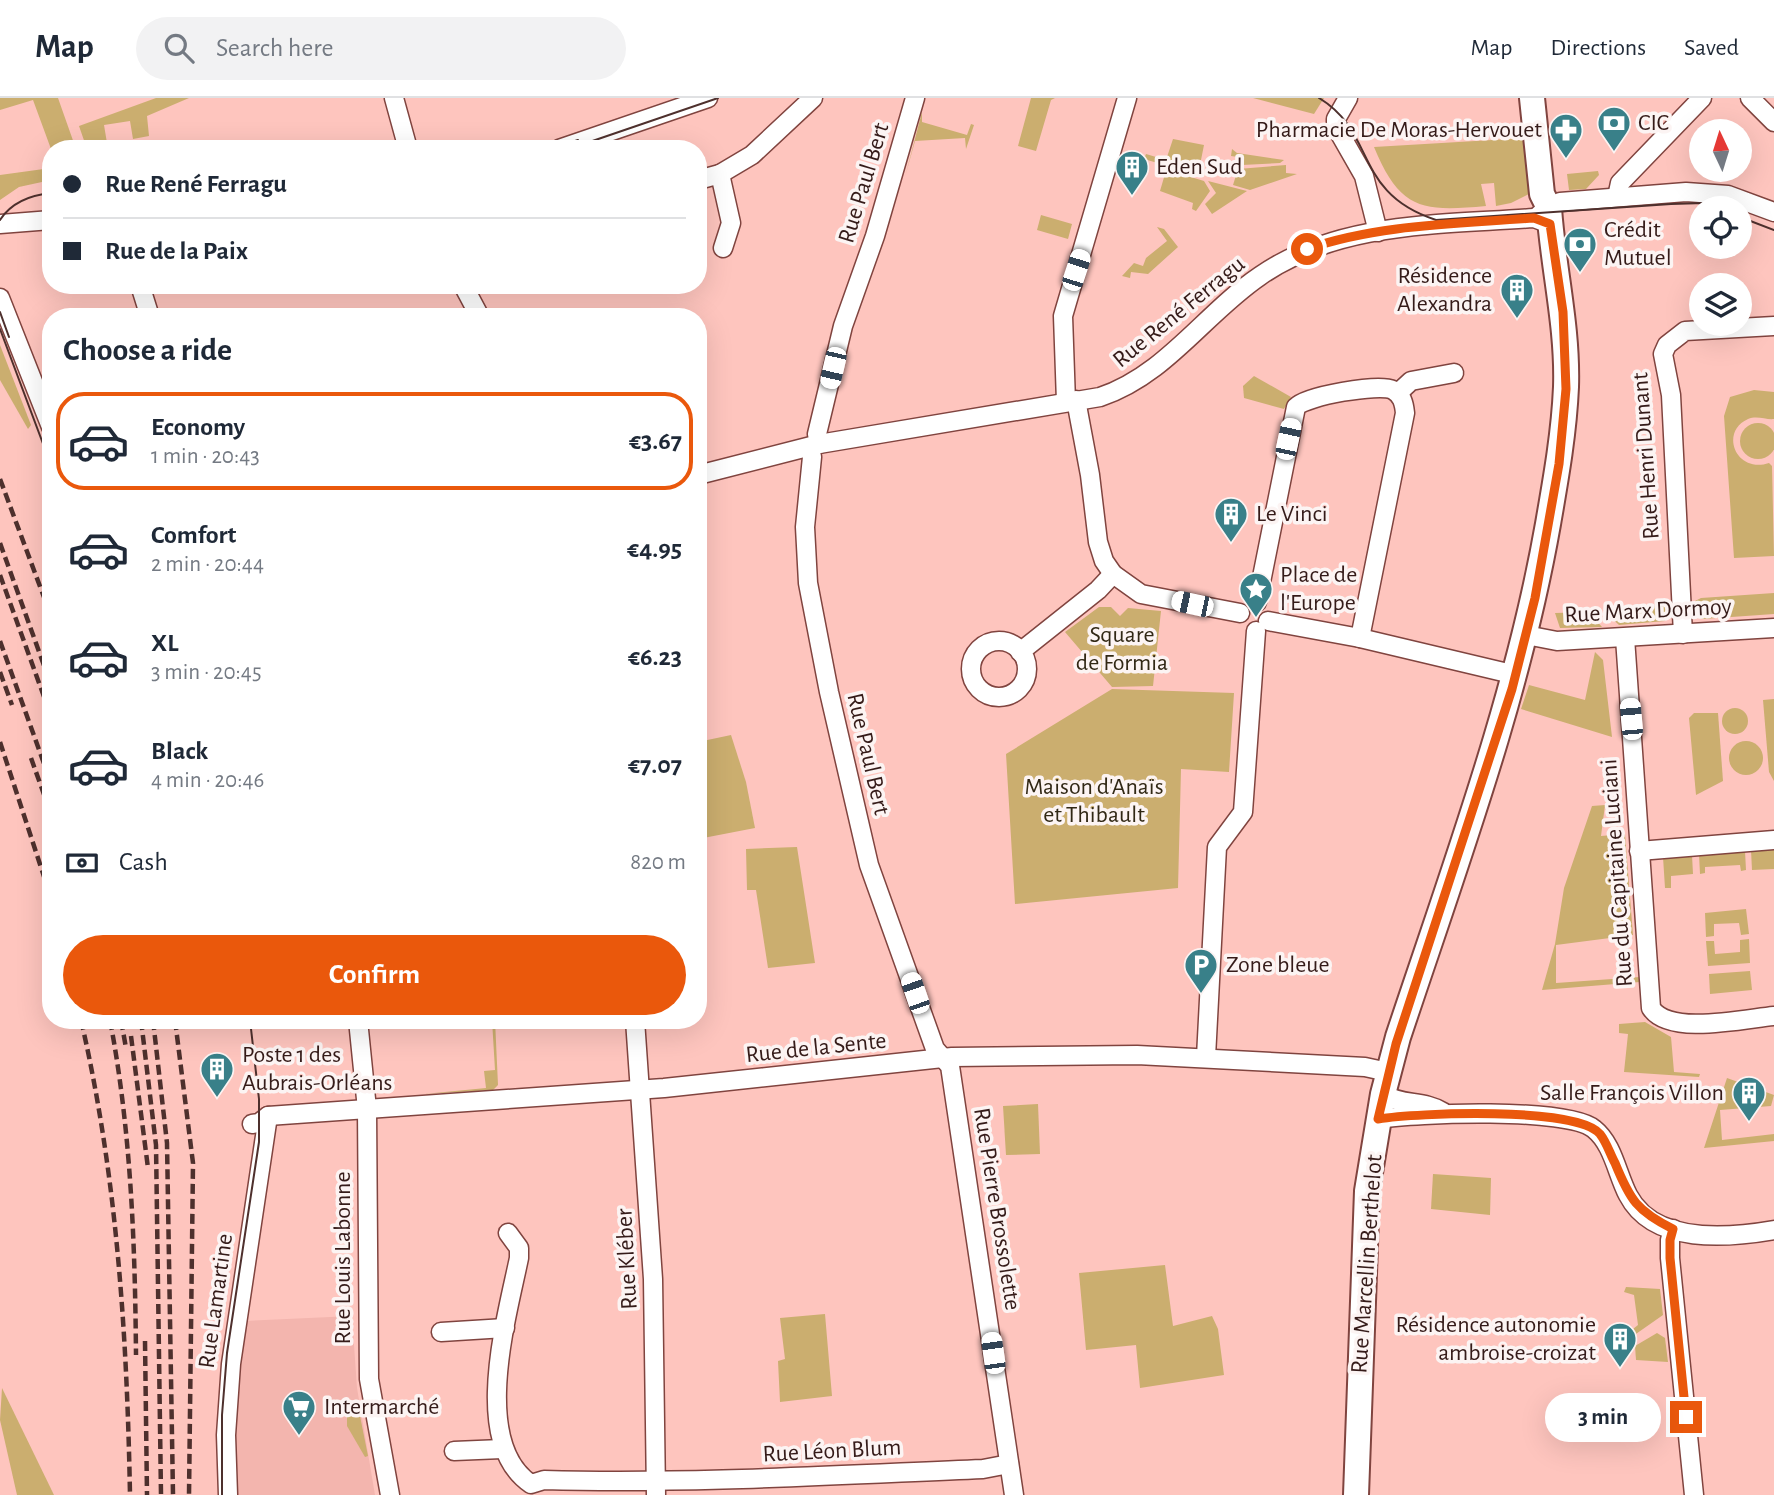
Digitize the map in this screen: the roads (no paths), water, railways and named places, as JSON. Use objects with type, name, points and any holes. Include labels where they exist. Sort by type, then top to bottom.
[{"type":"main road","points":[[1532,98],[1542,194],[1549,210]]},
{"type":"main road","points":[[1542,98],[1549,210]]},
{"type":"main road","name":"Rue Marcellin Berthelot","points":[[1356,1495],[1367,1191],[1378,1119],[1386,1083],[1516,675],[1557,476],[1566,389],[1563,312],[1549,210]]},
{"type":"street","points":[[394,98],[406,140]]},
{"type":"street","points":[[585,140],[708,98]]},
{"type":"street","points":[[707,178],[720,174],[752,155],[813,98]]},
{"type":"street","name":"Rue Paul Bert","points":[[915,98],[875,236],[842,326],[814,445],[804,527],[808,583],[836,725],[869,865],[935,1049],[943,1058]]},
{"type":"street","points":[[1127,98],[1063,316],[1071,401],[1090,475],[1098,542],[1104,561],[1113,574],[1141,594],[1240,613]]},
{"type":"street","points":[[1348,98],[1336,119],[1336,127],[1364,176],[1378,232]]},
{"type":"street","points":[[1616,197],[1620,183],[1702,98]]},
{"type":"street","points":[[1750,98],[1774,122]]},
{"type":"street","points":[[720,174],[731,223],[723,248]]},
{"type":"street","name":"Rue René Ferragu","points":[[707,473],[814,445],[1100,397],[1140,380],[1226,302],[1287,259],[1331,241],[1378,232],[1549,210],[1616,197],[1710,192],[1728,195],[1774,212]]},
{"type":"street","points":[[0,224],[42,221]]},
{"type":"street","points":[[0,298],[42,404]]},
{"type":"street","name":"Rue Henri Dunant","points":[[1683,635],[1672,476],[1671,395],[1664,354],[1667,345],[1685,331],[1774,326]]},
{"type":"street","points":[[1398,393],[1411,381],[1454,373]]},
{"type":"street","points":[[1256,602],[1296,407],[1309,399],[1386,388],[1398,393],[1405,413],[1360,638]]},
{"type":"street","points":[[1020,652],[1098,590],[1113,574]]},
{"type":"street","points":[[1206,1057],[1217,847],[1243,812],[1262,626],[1268,611],[1256,602],[1248,603],[1240,613]]},
{"type":"street","points":[[1240,613],[1243,626],[1360,638],[1516,675]]},
{"type":"street","name":"Rue Marx Dormoy","points":[[1526,635],[1557,641],[1774,628]]},
{"type":"street","name":"Rue du Capitaine Luciani","points":[[1625,638],[1651,1008],[1660,1018],[1688,1023],[1774,1016]]},
{"type":"street","points":[[1639,851],[1774,840]]},
{"type":"street","name":"Rue Louis Labonne","points":[[359,1029],[367,1109],[369,1379],[390,1495]]},
{"type":"street","name":"Rue Kléber","points":[[636,1029],[653,1279],[656,1489]]},
{"type":"street","name":"Rue de la Sente","points":[[260,1120],[367,1109],[775,1078],[943,1058],[1123,1055],[1206,1057],[1365,1067],[1386,1083],[1396,1100],[1431,1104],[1443,1112]]},
{"type":"street","name":"Rue Pierre Brossolette","points":[[943,1058],[950,1066],[1014,1495]]},
{"type":"street","points":[[1378,1119],[1443,1112],[1554,1118],[1588,1124],[1606,1143],[1633,1202],[1650,1217],[1673,1229],[1699,1236],[1774,1230]]},
{"type":"street","name":"Rue Lamartine","points":[[228,1495],[226,1435],[231,1364],[260,1120]]},
{"type":"street","points":[[1673,1229],[1670,1258],[1693,1495]]},
{"type":"street","points":[[508,1233],[519,1248],[519,1258],[497,1368],[502,1449],[531,1489]]},
{"type":"street","points":[[441,1332],[505,1328]]},
{"type":"street","points":[[454,1451],[502,1449]]},
{"type":"street","name":"Rue Léon Blum","points":[[531,1489],[544,1480],[656,1489],[983,1469],[1009,1464]]},
{"type":"tram line","points":[[595,140],[718,98]]},
{"type":"tram line","points":[[1319,98],[1337,112],[1350,128],[1378,179],[1391,194],[1410,208],[1436,220],[1689,203]]},
{"type":"tram line","points":[[0,220],[22,201],[42,195]]},
{"type":"tram line","points":[[1752,222],[1774,230]]},
{"type":"tram line","points":[[0,312],[9,337]]},
{"type":"tram line","points":[[0,329],[42,441]]},
{"type":"tram line","points":[[222,1495],[222,1415],[227,1353],[259,1142],[259,1099],[251,1029]]},
{"type":"railway","points":[[0,479],[42,592]]},
{"type":"railway","points":[[0,543],[42,660]]},
{"type":"railway","points":[[0,575],[42,691]]},
{"type":"railway","points":[[0,641],[42,758]]},
{"type":"railway","points":[[0,672],[12,705]]},
{"type":"railway","points":[[0,742],[42,870]]},
{"type":"railway","points":[[31,758],[42,789]]},
{"type":"railway","points":[[83,1029],[103,1138],[118,1256],[130,1495]]},
{"type":"railway","points":[[112,1029],[127,1145],[136,1355]]},
{"type":"railway","points":[[123,1029],[126,1048]]},
{"type":"railway","points":[[142,1029],[156,1145],[161,1495]]},
{"type":"railway","points":[[154,1029],[167,1143],[173,1495]]},
{"type":"railway","points":[[176,1029],[193,1163],[189,1495]]},
{"type":"railway","points":[[131,1036],[148,1168]]},
{"type":"railway","points":[[145,1341],[147,1495]]},
{"type":"place","name":"CIC","points":[[1614,153]]},
{"type":"place","name":"Pharmacie De Moras-Hervouet","points":[[1566,160]]},
{"type":"place","name":"Eden Sud","points":[[1132,197]]},
{"type":"place","name":"Crédit Mutuel","points":[[1580,274]]},
{"type":"place","name":"Résidence Alexandra","points":[[1517,320]]},
{"type":"place","name":"Le Vinci","points":[[1231,544]]},
{"type":"place","name":"Place de l'Europe","points":[[1256,619]]},
{"type":"place","name":"Zone bleue","points":[[1201,995]]},
{"type":"place","name":"Poste 1 des Aubrais-Orléans","points":[[217,1099]]},
{"type":"place","name":"Salle François Villon","points":[[1749,1123]]},
{"type":"place","name":"Résidence autonomie ambroise-croizat","points":[[1620,1369]]},
{"type":"place","name":"Intermarché","points":[[299,1437]]},
{"type":"park label","name":"Square de Formia","points":[[1122,649]]},
{"type":"park label","name":"Maison d'Anaïs et Thibault","points":[[1094,801]]}]
